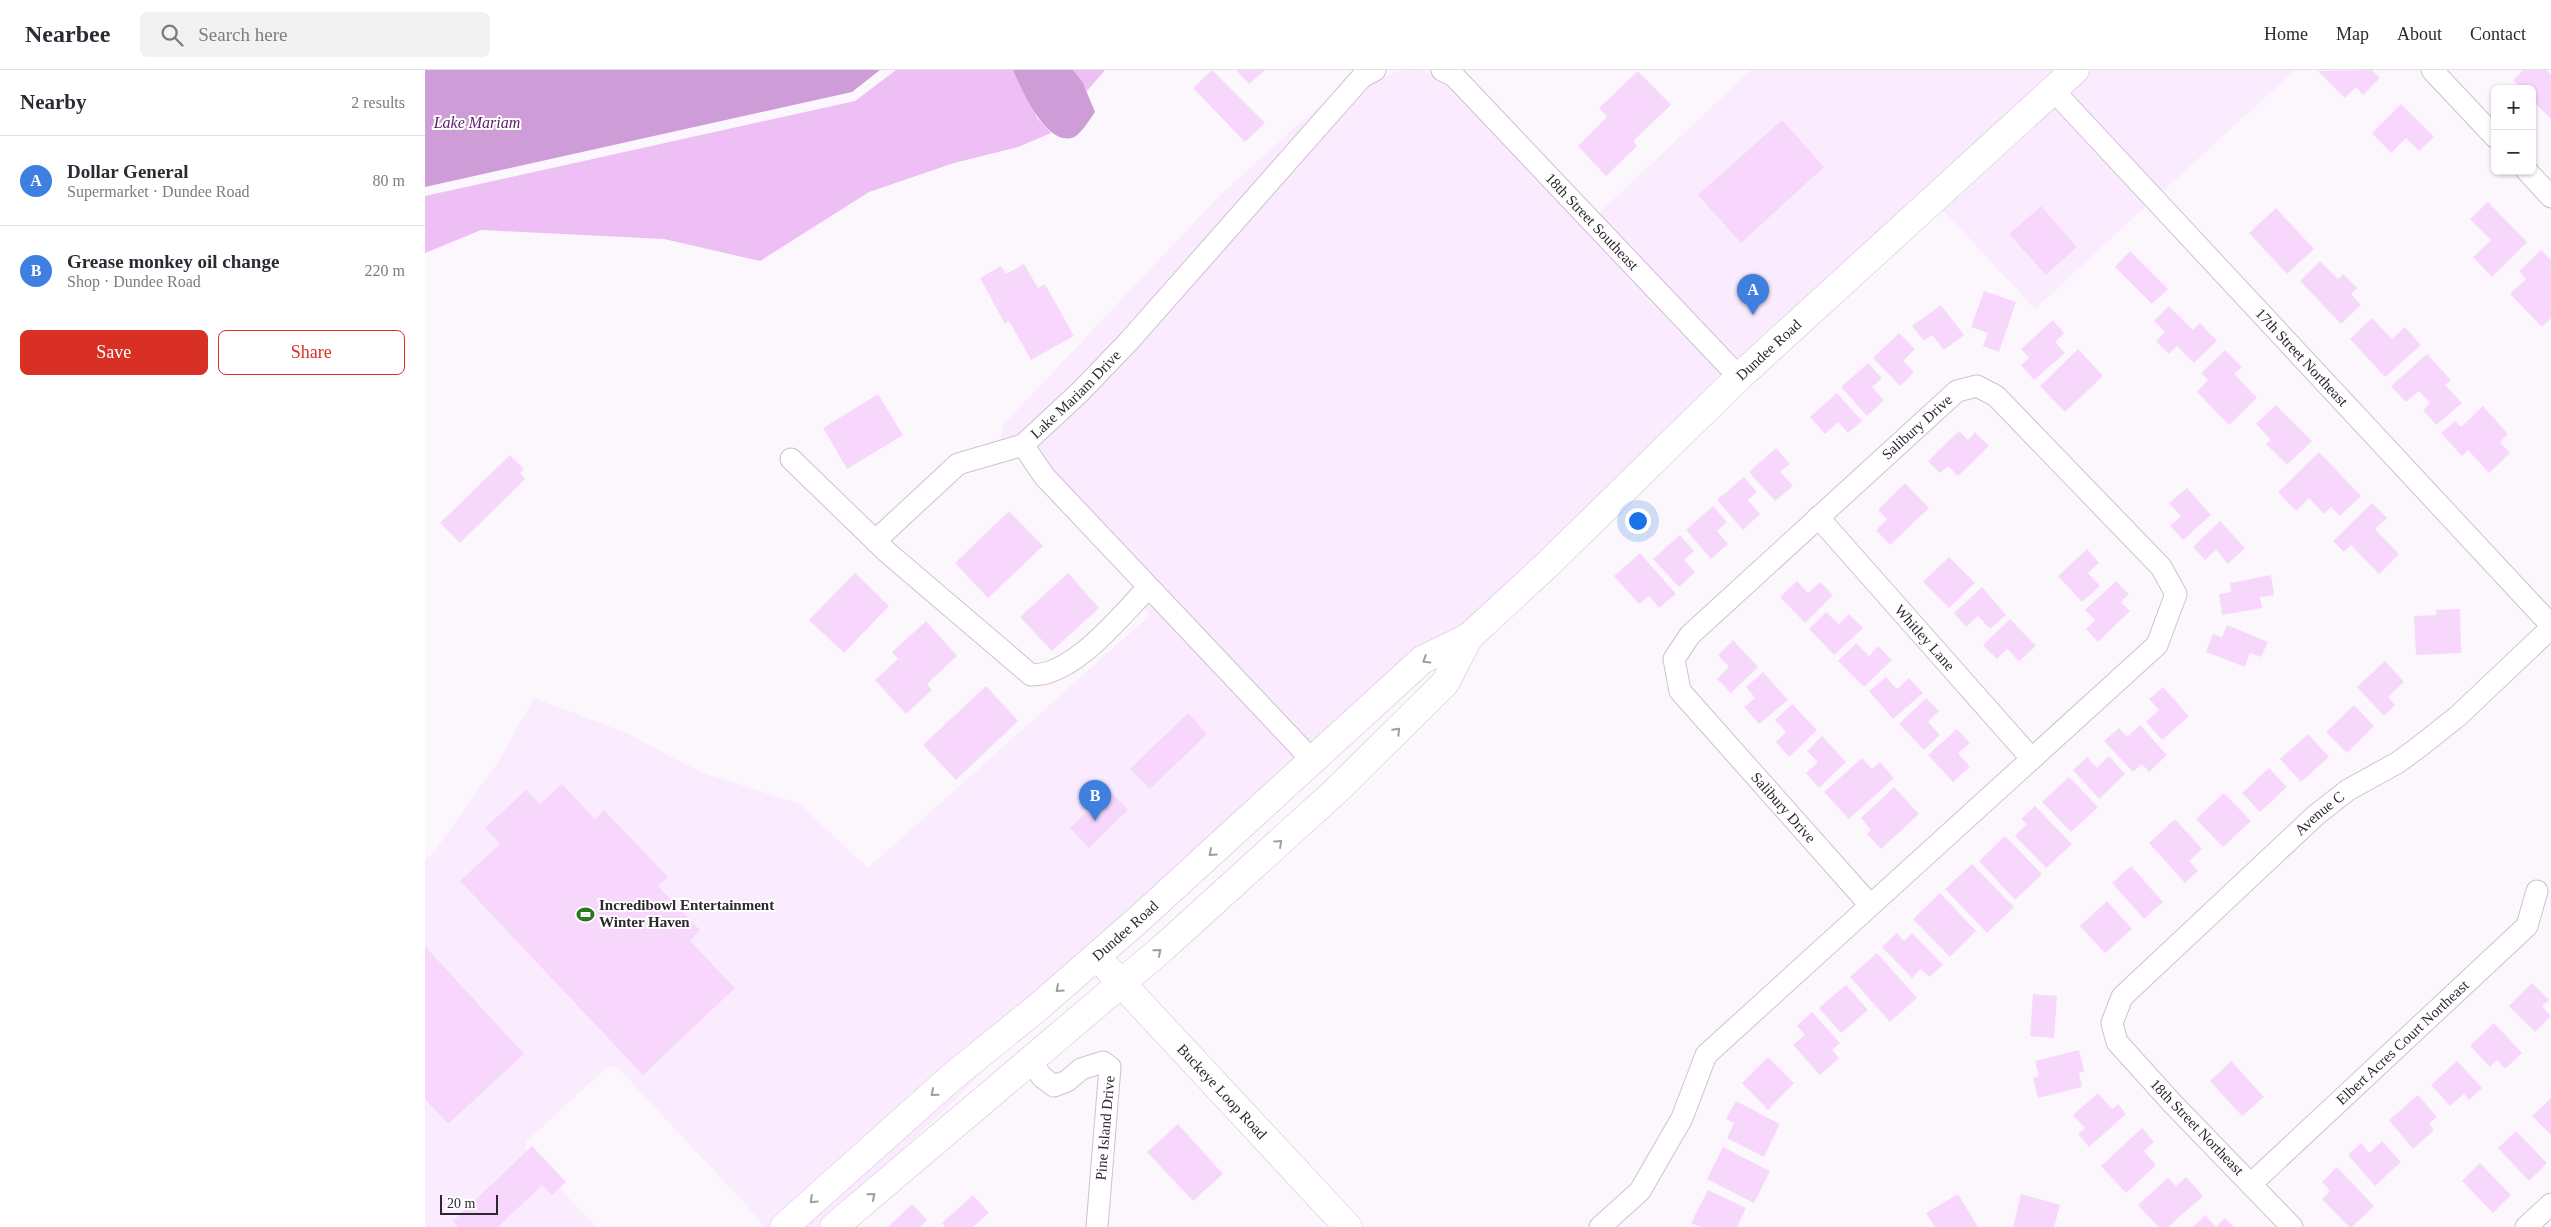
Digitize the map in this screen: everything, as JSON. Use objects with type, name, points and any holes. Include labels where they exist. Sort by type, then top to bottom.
[{"type":"main road","name":"Dundee Road","points":[[784,1227],[947,1082],[1037,1008],[1313,761],[1422,660],[1469,638],[1548,564],[1739,377],[2075,70]]},
{"type":"main road","name":"Dundee Road","points":[[834,1227],[1031,1062],[1338,789],[1445,683],[1469,638]]},
{"type":"main road","name":"Buckeye Loop Road","points":[[1095,956],[1348,1227]]},
{"type":"street","name":"Lake Mariam Drive","points":[[1313,761],[1044,476],[1023,445],[1080,392],[1129,341],[1362,77],[1375,70]]},
{"type":"street","name":"18th Street Southeast","points":[[1442,70],[1453,76],[1739,377]]},
{"type":"street","points":[[2432,70],[2491,133]]},
{"type":"street","name":"17th Street Northeast","points":[[2053,90],[2551,626]]},
{"type":"street","points":[[2531,175],[2551,197]]},
{"type":"street","name":"Salibury Drive","points":[[1600,1227],[1640,1190],[1682,1118],[1706,1054],[1870,906],[2157,645],[2176,594],[2161,567],[1997,396],[1977,386],[1957,391],[1690,635],[1674,659],[1681,691],[1870,906]]},
{"type":"street","points":[[875,541],[958,464],[1023,445]]},
{"type":"street","points":[[791,458],[875,541],[1031,675],[1054,672],[1074,659],[1148,588]]},
{"type":"street","name":"Whitley Lane","points":[[1819,517],[2032,759]]},
{"type":"street","name":"Avenue C","points":[[2112,1023],[2122,997],[2315,815],[2348,790],[2397,763],[2419,747],[2457,716],[2551,626]]},
{"type":"street","name":"Elbert Acres Court Northeast","points":[[2252,1183],[2527,926],[2537,891]]},
{"type":"street","name":"18th Street Northeast","points":[[2112,1023],[2117,1042],[2173,1104],[2252,1183],[2292,1227]]},
{"type":"street","name":"Pine Island Drive","points":[[1031,1062],[1043,1078],[1054,1086],[1067,1081],[1081,1069],[1103,1062],[1110,1067],[1097,1227]]},
{"type":"street","points":[[2526,1227],[2551,1204]]},
{"type":"shaded area","points":[[896,70],[1013,70],[1038,119],[1051,133],[1018,147],[954,163],[869,192],[760,261],[664,239],[481,230],[425,253],[425,196],[855,101]]},
{"type":"shaded area","points":[[1073,70],[1105,70],[1087,91]]},
{"type":"shaded area","points":[[1422,70],[1448,85],[1724,376],[1461,629],[1312,746],[1052,470],[1037,447],[1088,399],[1137,348],[1369,85],[1397,71]]},
{"type":"shaded area","points":[[1751,70],[2059,70],[1738,362],[1598,214]]},
{"type":"shaded area","points":[[2092,70],[2295,70],[2162,192],[2068,91]]},
{"type":"shaded area","points":[[1328,98],[1121,333],[1072,384],[1017,435],[1001,440],[1003,425],[1222,193]]},
{"type":"shaded area","points":[[2054,105],[2147,205],[2035,309],[1941,208]]},
{"type":"shaded area","points":[[1149,603],[1298,760],[1132,911],[828,1171],[768,1227],[763,1227],[760,1220],[619,1069],[611,1066],[606,1068],[527,1141],[525,1146],[528,1154],[596,1227],[425,1227],[425,860],[434,852],[498,762],[534,698],[627,733],[698,771],[799,804],[868,868],[1150,615],[1144,608]]},
{"type":"shaded area","points":[[1003,1050],[946,1109],[843,1205],[817,1227],[800,1227]]},
{"type":"water","name":"Lake Mariam","points":[[425,70],[880,70],[852,92],[425,187]]},
{"type":"water","points":[[1013,70],[1073,70],[1083,83],[1095,112],[1076,136],[1066,138],[1055,135],[1037,116]]},
{"type":"building","points":[[1212,70],[1265,123],[1245,142],[1193,88]]},
{"type":"building","points":[[1236,70],[1265,70],[1249,84]]},
{"type":"building","points":[[2372,70],[2380,78],[2363,95],[2356,87],[2345,98],[2318,71]]},
{"type":"building","points":[[2523,70],[2547,70],[2551,75],[2551,119],[2536,104],[2536,85],[2518,85],[2513,80]]},
{"type":"building","points":[[1638,71],[1671,105],[1633,141],[1637,146],[1606,176],[1578,146],[1607,117],[1599,108]]},
{"type":"building","points":[[2401,104],[2434,137],[2419,151],[2406,138],[2391,153],[2372,133]]},
{"type":"building","points":[[1782,120],[1824,167],[1741,243],[1698,195]]},
{"type":"building","points":[[2488,202],[2527,242],[2492,277],[2473,257],[2491,240],[2470,219]]},
{"type":"building","points":[[2041,206],[2077,247],[2046,275],[2009,234]]},
{"type":"building","points":[[2276,208],[2314,249],[2287,274],[2249,233]]},
{"type":"building","points":[[2541,250],[2551,260],[2551,318],[2542,327],[2510,294],[2526,279],[2519,271]]},
{"type":"building","points":[[2130,251],[2168,289],[2152,304],[2115,267]]},
{"type":"building","points":[[2320,261],[2338,279],[2343,274],[2357,288],[2351,294],[2361,305],[2341,324],[2300,281]]},
{"type":"building","points":[[1024,264],[1038,288],[1045,284],[1074,336],[1031,360],[1009,321],[1005,324],[980,278],[1001,266],[1006,274]]},
{"type":"building","points":[[1984,291],[2016,302],[1999,352],[1983,346],[1988,333],[1971,327]]},
{"type":"building","points":[[1941,305],[1964,335],[1944,350],[1932,335],[1924,341],[1912,326]]},
{"type":"building","points":[[2169,306],[2193,330],[2200,323],[2217,341],[2194,363],[2177,346],[2169,354],[2156,341],[2165,332],[2154,321]]},
{"type":"building","points":[[2372,318],[2392,339],[2405,327],[2421,345],[2385,377],[2350,339]]},
{"type":"building","points":[[2053,320],[2064,333],[2055,342],[2065,353],[2034,380],[2021,365],[2029,358],[2021,349]]},
{"type":"building","points":[[1899,333],[1915,349],[1903,361],[1914,372],[1900,386],[1873,358]]},
{"type":"building","points":[[2078,349],[2103,376],[2065,412],[2040,386]]},
{"type":"building","points":[[2225,350],[2242,367],[2234,374],[2257,398],[2229,425],[2197,392],[2208,380],[2201,373]]},
{"type":"building","points":[[2427,354],[2451,380],[2445,385],[2462,403],[2436,425],[2423,410],[2430,403],[2419,391],[2406,402],[2391,386]]},
{"type":"building","points":[[1868,363],[1882,378],[1872,387],[1884,400],[1867,416],[1841,387]]},
{"type":"building","points":[[1837,393],[1862,421],[1848,433],[1838,422],[1825,434],[1810,417]]},
{"type":"building","points":[[878,394],[903,435],[847,469],[823,428]]},
{"type":"building","points":[[2276,405],[2312,441],[2287,465],[2266,444],[2271,440],[2256,424]]},
{"type":"building","points":[[2483,406],[2508,434],[2500,442],[2510,453],[2489,473],[2468,450],[2462,456],[2441,433],[2455,421],[2461,427]]},
{"type":"building","points":[[1959,431],[1968,440],[1975,432],[1989,446],[1958,476],[1948,466],[1940,473],[1928,461]]},
{"type":"building","points":[[1776,448],[1790,464],[1780,472],[1793,486],[1775,501],[1749,472]]},
{"type":"building","points":[[2319,452],[2361,496],[2340,516],[2331,507],[2324,514],[2309,498],[2296,511],[2278,492]]},
{"type":"building","points":[[510,455],[524,469],[520,473],[525,479],[460,543],[440,523]]},
{"type":"building","points":[[1744,477],[1757,492],[1748,500],[1760,514],[1743,530],[1717,500]]},
{"type":"building","points":[[1905,483],[1929,508],[1890,545],[1876,530],[1887,519],[1878,510]]},
{"type":"building","points":[[2187,488],[2211,515],[2183,540],[2170,526],[2181,516],[2169,503]]},
{"type":"building","points":[[2372,503],[2387,518],[2375,529],[2399,554],[2379,574],[2351,545],[2344,552],[2333,541]]},
{"type":"building","points":[[1713,506],[1727,522],[1717,531],[1728,544],[1711,559],[1686,530]]},
{"type":"building","points":[[1009,511],[1043,546],[988,598],[955,563]]},
{"type":"building","points":[[2220,521],[2245,548],[2228,564],[2216,550],[2205,560],[2193,547]]},
{"type":"building","points":[[1680,535],[1694,551],[1684,560],[1695,572],[1679,587],[1653,559]]},
{"type":"building","points":[[2087,549],[2099,563],[2088,573],[2100,586],[2082,602],[2058,576]]},
{"type":"building","points":[[1640,553],[1676,594],[1659,608],[1649,596],[1639,604],[1614,576]]},
{"type":"building","points":[[1949,557],[1975,583],[1949,608],[1923,582]]},
{"type":"building","points":[[855,573],[889,606],[844,653],[809,620]]},
{"type":"building","points":[[1068,573],[1099,608],[1052,651],[1020,617]]},
{"type":"building","points":[[2271,575],[2274,595],[2260,597],[2262,608],[2222,615],[2219,594],[2231,592],[2230,583]]},
{"type":"building","points":[[1797,581],[1808,593],[1820,582],[1833,595],[1805,623],[1780,597]]},
{"type":"building","points":[[2116,581],[2129,594],[2121,602],[2130,611],[2098,642],[2086,629],[2095,620],[2085,610]]},
{"type":"building","points":[[1982,587],[2006,615],[1990,629],[1978,616],[1966,627],[1954,613]]},
{"type":"building","points":[[2460,609],[2461,653],[2416,655],[2414,616],[2436,615],[2436,610]]},
{"type":"building","points":[[1826,612],[1839,624],[1849,614],[1863,628],[1834,655],[1809,629]]},
{"type":"building","points":[[2010,619],[2036,646],[2019,661],[2007,649],[1997,659],[1983,645]]},
{"type":"building","points":[[926,621],[957,656],[927,684],[932,690],[906,714],[875,680],[898,659],[892,652]]},
{"type":"building","points":[[2227,625],[2268,642],[2261,657],[2250,653],[2245,667],[2206,652],[2213,634],[2222,637]]},
{"type":"building","points":[[1733,640],[1758,667],[1731,693],[1717,679],[1729,667],[1718,655]]},
{"type":"building","points":[[1856,643],[1869,656],[1878,646],[1892,660],[1864,687],[1838,661]]},
{"type":"building","points":[[2385,661],[2404,682],[2388,697],[2395,705],[2384,716],[2357,687]]},
{"type":"building","points":[[1763,672],[1788,700],[1759,724],[1744,707],[1755,698],[1746,687]]},
{"type":"building","points":[[1886,677],[1897,689],[1909,678],[1923,693],[1893,719],[1869,691]]},
{"type":"building","points":[[986,686],[1018,721],[956,780],[923,745]]},
{"type":"building","points":[[2163,687],[2189,716],[2162,740],[2146,722],[2159,710],[2149,699]]},
{"type":"building","points":[[1926,698],[1939,711],[1928,722],[1940,735],[1924,750],[1899,724]]},
{"type":"building","points":[[1792,704],[1817,730],[1789,757],[1776,742],[1786,732],[1775,720]]},
{"type":"building","points":[[2354,705],[2374,726],[2347,753],[2326,732]]},
{"type":"building","points":[[1188,713],[1207,734],[1150,789],[1130,769]]},
{"type":"building","points":[[2140,725],[2167,755],[2149,772],[2142,764],[2133,772],[2104,741],[2119,728],[2127,737]]},
{"type":"building","points":[[1957,729],[1970,743],[1958,753],[1970,767],[1953,782],[1928,755]]},
{"type":"building","points":[[2308,734],[2329,757],[2301,782],[2280,759]]},
{"type":"building","points":[[1822,736],[1846,762],[1819,788],[1806,773],[1818,762],[1807,751]]},
{"type":"building","points":[[2109,756],[2125,774],[2099,799],[2073,770],[2087,757],[2097,768]]},
{"type":"building","points":[[1862,758],[1872,769],[1880,762],[1894,778],[1849,819],[1824,792]]},
{"type":"building","points":[[2269,768],[2287,787],[2260,812],[2242,793]]},
{"type":"building","points":[[2069,777],[2098,807],[2071,832],[2042,802]]},
{"type":"building","points":[[562,784],[595,819],[604,810],[668,877],[658,886],[700,930],[690,941],[735,988],[643,1075],[460,881],[500,844],[485,828],[526,790],[540,804]]},
{"type":"building","points":[[1894,787],[1919,814],[1881,849],[1867,834],[1871,830],[1861,818]]},
{"type":"building","points":[[1109,790],[1128,810],[1089,848],[1070,828]]},
{"type":"building","points":[[2224,793],[2251,821],[2223,847],[2196,819]]},
{"type":"building","points":[[2035,806],[2072,844],[2046,868],[2015,836],[2027,824],[2021,819]]},
{"type":"building","points":[[2175,819],[2202,849],[2189,861],[2198,871],[2185,883],[2149,843]]},
{"type":"building","points":[[2005,836],[2042,874],[2015,900],[1979,861]]},
{"type":"building","points":[[1972,864],[2014,907],[1987,933],[1945,889]]},
{"type":"building","points":[[2131,866],[2163,902],[2144,919],[2112,883]]},
{"type":"building","points":[[1940,893],[1976,931],[1950,957],[1913,919]]},
{"type":"building","points":[[2107,901],[2132,929],[2105,953],[2080,926]]},
{"type":"building","points":[[1897,933],[1904,941],[1912,933],[1943,965],[1929,977],[1921,969],[1912,978],[1882,947]]},
{"type":"building","points":[[425,946],[524,1054],[448,1124],[425,1099]]},
{"type":"building","points":[[1877,953],[1917,998],[1890,1022],[1850,977]]},
{"type":"building","points":[[2532,983],[2549,1000],[2542,1006],[2551,1016],[2535,1032],[2509,1006]]},
{"type":"building","points":[[1846,985],[1868,1010],[1841,1033],[1819,1008]]},
{"type":"building","points":[[2033,994],[2057,996],[2054,1038],[2030,1036]]},
{"type":"building","points":[[1812,1012],[1840,1043],[1832,1050],[1839,1058],[1820,1075],[1793,1045],[1805,1035],[1797,1026]]},
{"type":"building","points":[[2494,1023],[2522,1053],[2505,1069],[2497,1060],[2490,1067],[2470,1046]]},
{"type":"building","points":[[2079,1050],[2084,1071],[2079,1073],[2082,1087],[2038,1098],[2033,1078],[2039,1076],[2035,1061]]},
{"type":"building","points":[[1768,1057],[1794,1083],[1768,1110],[1742,1083]]},
{"type":"building","points":[[2231,1061],[2264,1097],[2242,1116],[2210,1081]]},
{"type":"building","points":[[2457,1061],[2482,1088],[2469,1100],[2464,1094],[2450,1106],[2431,1085]]},
{"type":"building","points":[[2098,1093],[2112,1109],[2118,1104],[2126,1114],[2089,1147],[2078,1134],[2085,1128],[2073,1115]]},
{"type":"building","points":[[2418,1095],[2437,1117],[2429,1124],[2434,1130],[2413,1149],[2389,1120]]},
{"type":"building","points":[[2551,1098],[2551,1135],[2532,1116]]},
{"type":"building","points":[[1736,1101],[1780,1124],[1764,1157],[1727,1138],[1734,1123],[1726,1119]]},
{"type":"building","points":[[1178,1124],[1223,1174],[1193,1201],[1147,1152]]},
{"type":"building","points":[[2142,1128],[2154,1142],[2144,1151],[2156,1165],[2126,1193],[2101,1166]]},
{"type":"building","points":[[2516,1131],[2547,1163],[2529,1181],[2498,1148]]},
{"type":"building","points":[[2382,1141],[2401,1162],[2375,1186],[2348,1155],[2361,1143],[2369,1153]]},
{"type":"building","points":[[532,1146],[566,1182],[552,1195],[542,1185],[498,1227],[458,1227],[453,1221]]},
{"type":"building","points":[[1723,1147],[1770,1171],[1754,1203],[1707,1179]]},
{"type":"building","points":[[2480,1163],[2511,1195],[2493,1213],[2462,1181]]},
{"type":"building","points":[[2337,1167],[2374,1206],[2352,1227],[2349,1227],[2322,1199],[2330,1191],[2322,1182]]},
{"type":"building","points":[[2186,1177],[2203,1196],[2168,1227],[2158,1227],[2138,1205],[2168,1178],[2176,1186]]},
{"type":"building","points":[[1708,1190],[1746,1208],[1737,1227],[1701,1227],[1691,1223]]},
{"type":"building","points":[[1958,1194],[1978,1227],[1935,1227],[1926,1213]]},
{"type":"building","points":[[2021,1194],[2060,1205],[2054,1227],[2013,1227]]},
{"type":"building","points":[[973,1195],[989,1213],[973,1227],[945,1227],[942,1223]]},
{"type":"building","points":[[912,1204],[927,1220],[920,1227],[888,1227]]},
{"type":"building","points":[[2205,1215],[2216,1227],[2193,1227]]},
{"type":"building","points":[[2225,1218],[2234,1227],[2216,1227]]},
{"type":"place","name":"Dollar General","points":[[1753,315]]},
{"type":"place","name":"Grease monkey oil change","points":[[1095,821]]},
{"type":"place","name":"Incredibowl Entertainment Winter Haven","points":[[585,914]]}]
